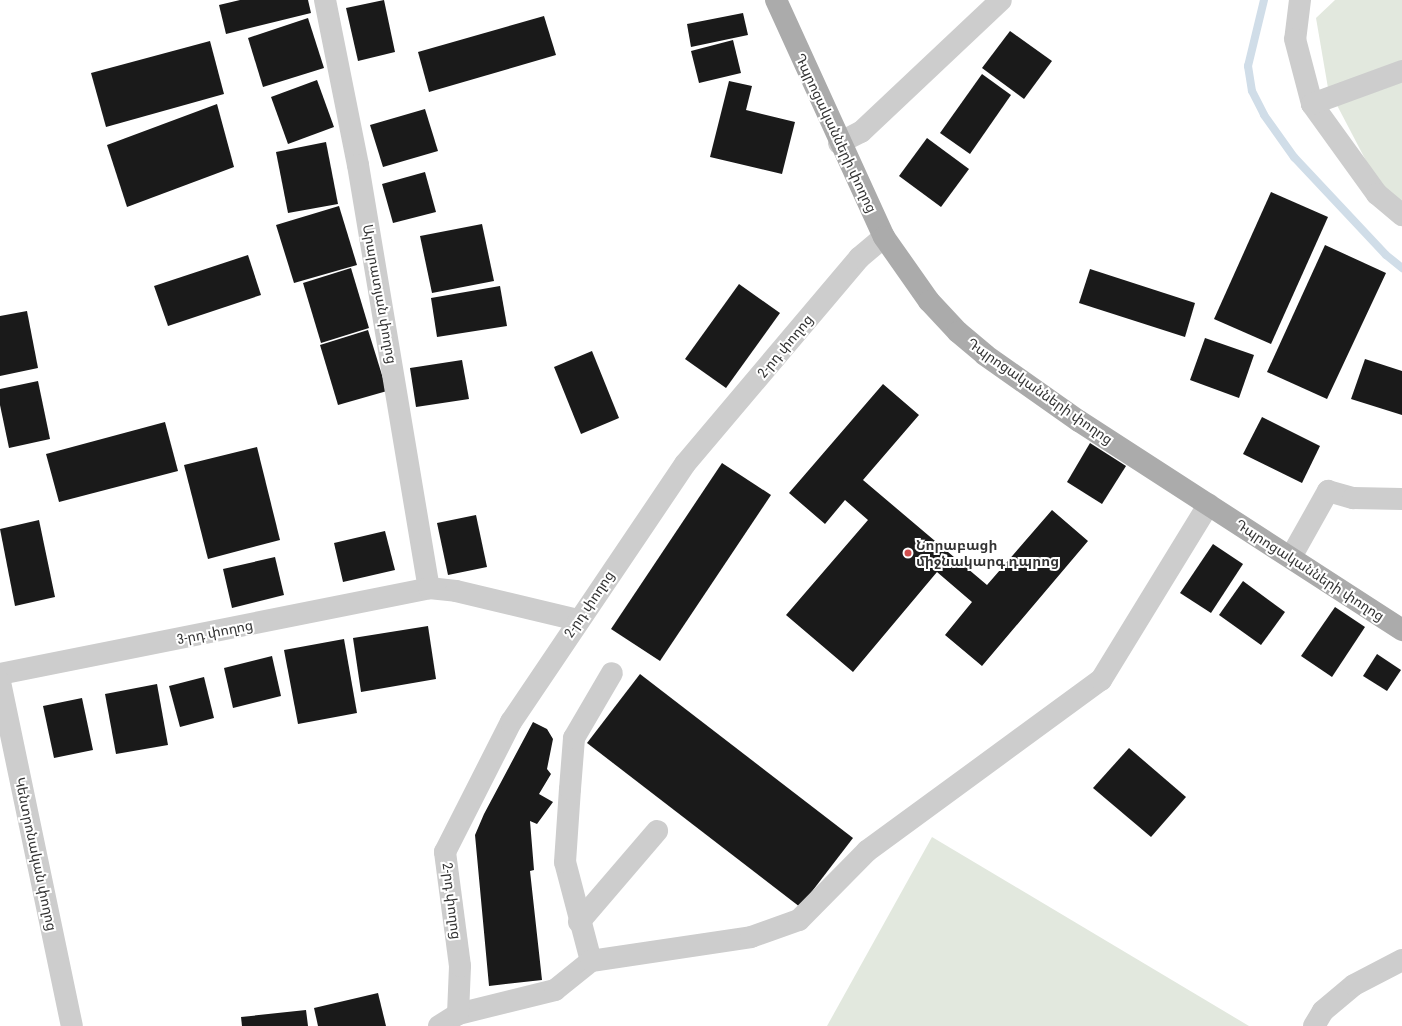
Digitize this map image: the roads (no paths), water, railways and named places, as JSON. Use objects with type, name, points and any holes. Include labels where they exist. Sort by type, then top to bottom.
[{"type":"main road","name":"Դպրոցականների փողոց","points":[[776,0],[839,143],[884,237],[929,301],[985,355],[1079,421],[1402,630]]},
{"type":"street","name":"Արարատյան փողոց","points":[[325,0],[358,165],[429,588]]},
{"type":"street","points":[[839,143],[861,132],[1001,0]]},
{"type":"street","points":[[1300,0],[1295,39],[1312,104],[1377,194],[1402,215]]},
{"type":"street","points":[[1312,104],[1402,70]]},
{"type":"street","name":"2-րդ փողոց","points":[[458,1014],[460,966],[445,852],[511,722],[578,620],[685,464],[859,258],[884,237]]},
{"type":"street","points":[[1291,557],[1328,491],[1353,498],[1402,499]]},
{"type":"street","points":[[439,1026],[458,1014],[554,990],[591,961],[752,937],[799,920],[867,850],[1100,680],[1209,504]]},
{"type":"street","name":"3-րդ փողոց","points":[[0,674],[429,588],[456,591],[578,620]]},
{"type":"street","points":[[591,961],[579,922],[565,862],[574,738],[612,673]]},
{"type":"street","name":"Կենտրոնական փողոց","points":[[0,682],[72,1026]]},
{"type":"street","points":[[579,922],[657,831]]},
{"type":"street","points":[[1314,1026],[1323,1011],[1354,985],[1402,960]]},
{"type":"waterway","points":[[1264,0],[1248,66],[1252,91],[1264,115],[1294,157],[1386,255],[1402,268]]},
{"type":"place","name":"Նորաբացի միջնակարգ դպրոց","points":[[908,553]]}]
